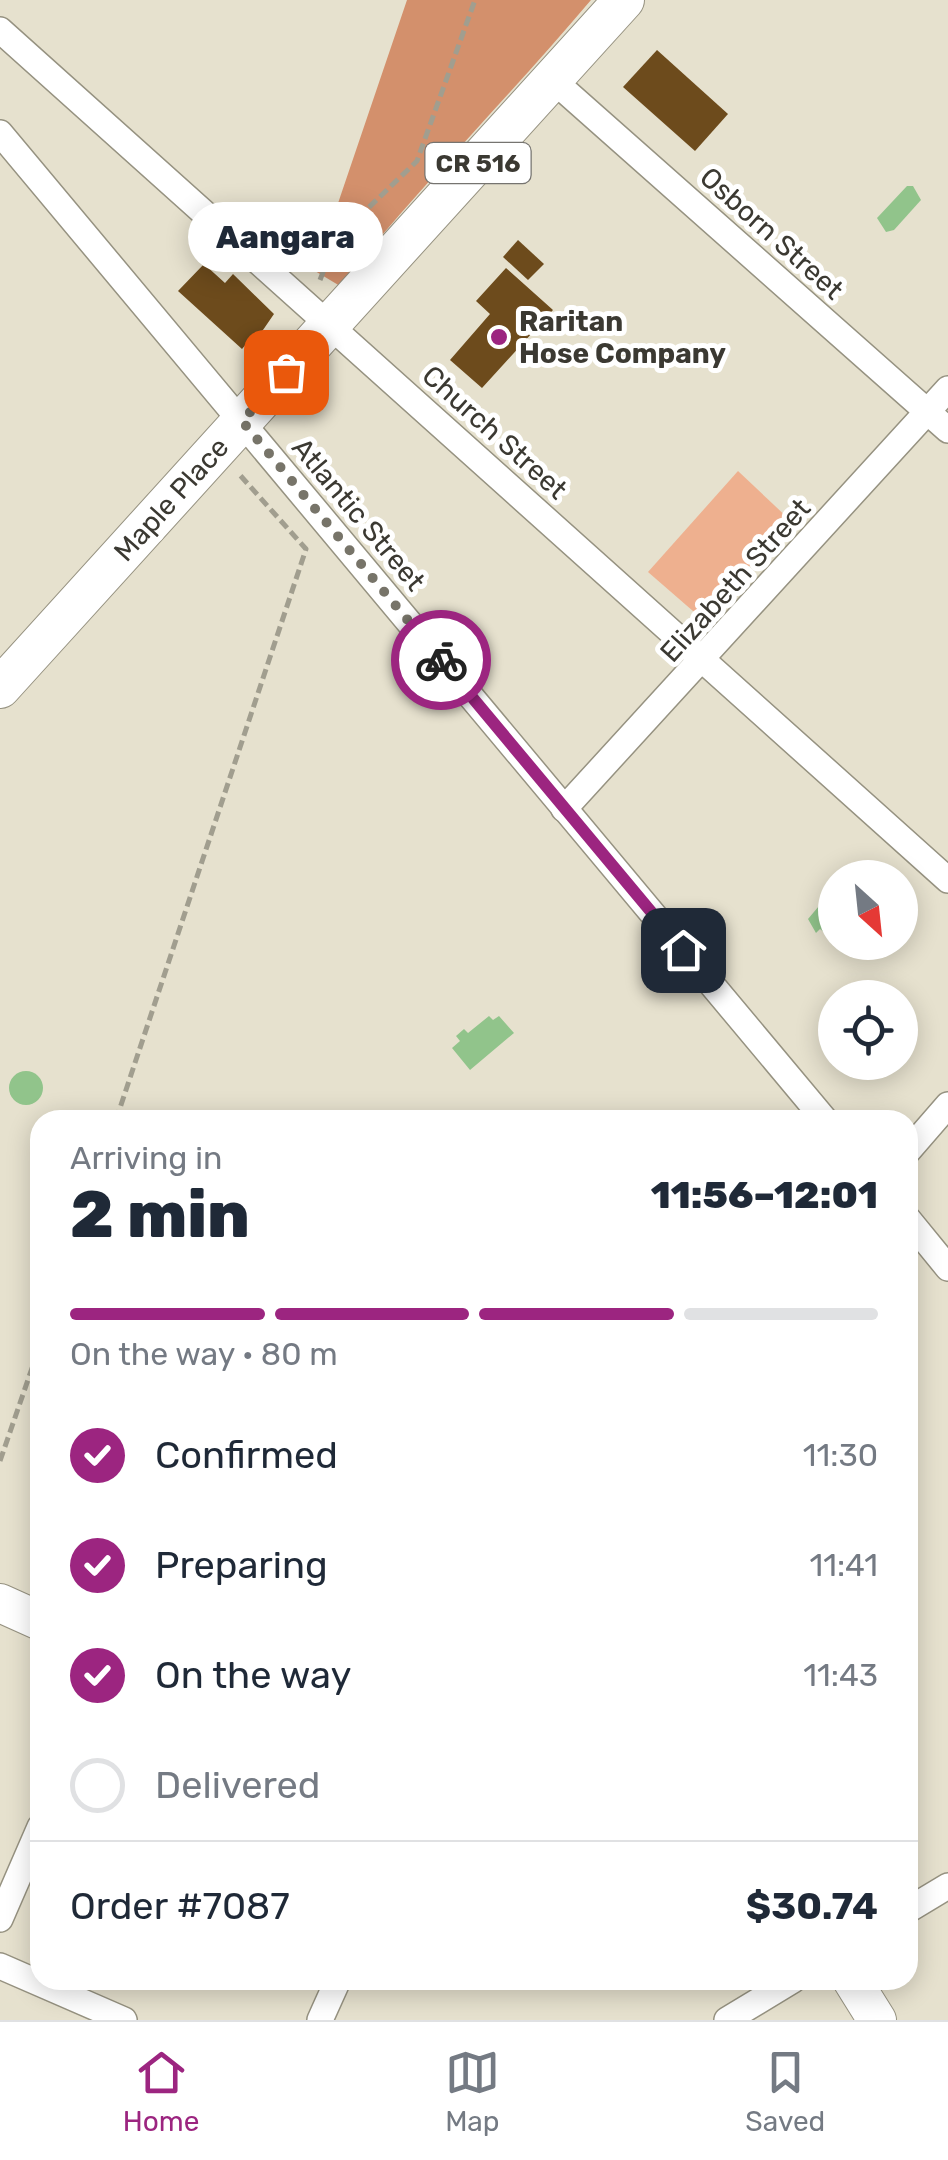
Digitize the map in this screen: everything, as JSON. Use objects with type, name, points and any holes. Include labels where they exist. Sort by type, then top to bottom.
[{"type":"main road","name":"Maple Place","points":[[0,688],[624,0]]},
{"type":"street","name":"Church Street","points":[[0,30],[948,880]]},
{"type":"street","name":"Osborn Street","points":[[554,80],[948,430]]},
{"type":"street","name":"Atlantic Street","points":[[0,132],[817,1110]]},
{"type":"street","name":"Elizabeth Street","points":[[564,809],[704,661],[948,389]]},
{"type":"street","points":[[918,1139],[948,1105]]},
{"type":"street","points":[[918,1231],[948,1268]]},
{"type":"street","points":[[0,1603],[30,1616]]},
{"type":"street","points":[[0,1918],[30,1850]]},
{"type":"street","points":[[918,1904],[948,1886]]},
{"type":"street","points":[[0,1966],[30,1979]]},
{"type":"street","points":[[55,1990],[124,2020]]},
{"type":"street","points":[[320,2020],[334,1990]]},
{"type":"street","points":[[727,2020],[776,1990]]},
{"type":"street","points":[[858,1990],[877,2020]]},
{"type":"path","points":[[320,280],[336,238],[417,160],[475,0]]},
{"type":"path","points":[[119,1110],[306,549],[243,479]]},
{"type":"path","points":[[0,1462],[30,1374]]},
{"type":"shaded area","points":[[407,0],[591,0],[340,286],[315,271]]},
{"type":"shaded area","points":[[907,186],[913,186],[921,200],[894,230],[886,232],[877,218]]},
{"type":"shaded area","points":[[738,471],[791,521],[701,618],[648,572]]},
{"type":"shaded area","points":[[818,907],[816,933],[808,919]]},
{"type":"shaded area","points":[[489,1016],[493,1020],[499,1016],[514,1033],[470,1070],[452,1048],[460,1041],[456,1036],[464,1029],[468,1033]]},
{"type":"shaded area","points":[[26,1071],[38,1076],[43,1088],[38,1100],[26,1105],[14,1100],[9,1088],[14,1076]]},
{"type":"building","points":[[657,50],[728,114],[695,151],[623,87]]},
{"type":"building","points":[[518,240],[544,264],[528,280],[503,257]]},
{"type":"building","points":[[204,264],[225,283],[233,274],[274,314],[252,346],[248,342],[242,349],[178,291]]},
{"type":"building","name":"Raritan Hose Company","points":[[506,268],[553,310],[482,388],[450,360],[490,314],[476,301]]},
{"type":"way so far","points":[[286,372],[242,421],[441,660]]},
{"type":"place","name":"Raritan Hose Company","points":[[499,337]]},
{"type":"place","name":"Aangara","points":[[286,372]]},
{"type":"route","points":[[441,660],[683,950]]}]
